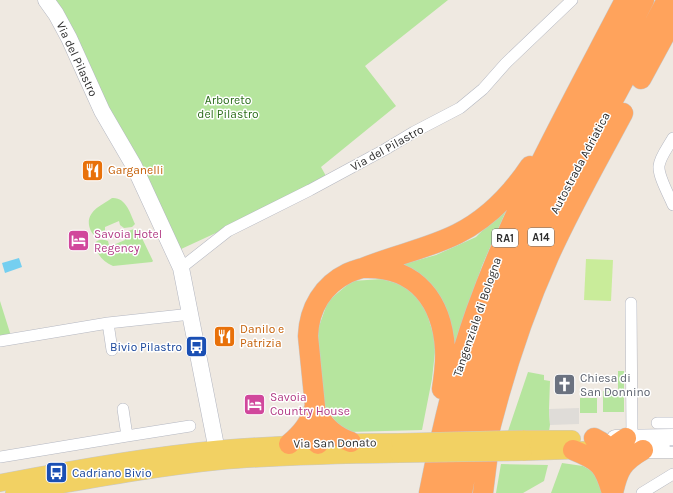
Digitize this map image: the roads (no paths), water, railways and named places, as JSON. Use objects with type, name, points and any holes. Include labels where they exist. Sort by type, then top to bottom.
[{"type":"highway","name":"Tangenziale di Bologna","points":[[434,493],[450,397],[476,312],[512,224],[535,174],[625,0]]},
{"type":"highway","name":"Autostrada Adriatica","points":[[434,493],[449,460],[471,372],[489,315],[504,277],[546,185],[644,0]]},
{"type":"highway","name":"Autostrada Adriatica","points":[[462,493],[474,430],[488,383],[507,322],[539,242],[563,193],[667,0]]},
{"type":"highway","points":[[476,493],[492,419],[513,348],[533,292],[549,254],[576,201],[673,20]]},
{"type":"highway","points":[[318,450],[312,438],[316,413],[308,336],[310,316],[319,297],[328,287],[348,273],[444,240],[483,217],[502,200],[525,173],[576,96]]},
{"type":"highway","points":[[360,268],[388,270],[400,273],[411,279],[428,294],[439,318],[443,334],[445,361],[436,425],[434,493]]},
{"type":"highway","points":[[316,413],[339,438],[351,442]]},
{"type":"highway","points":[[289,444],[303,431],[316,413]]},
{"type":"highway","points":[[483,493],[492,419]]},
{"type":"highway","points":[[594,438],[602,442],[628,444]]},
{"type":"highway","points":[[612,484],[606,458],[628,444]]},
{"type":"highway","points":[[612,484],[626,461],[628,444]]},
{"type":"highway","points":[[573,450],[596,461],[612,484]]},
{"type":"main road","name":"Via San Donato","points":[[5,487],[132,472],[218,455],[289,444],[318,450],[523,445],[594,438]]},
{"type":"main road","name":"Via San Donato","points":[[218,455],[276,457],[318,450],[351,442],[400,448]]},
{"type":"main road","name":"Via San Donato","points":[[523,445],[573,450],[628,444]]},
{"type":"street","name":"Via del Pilastro","points":[[46,0],[56,14],[69,38],[102,111],[134,166],[181,268],[218,455]]},
{"type":"street","name":"Via del Pilastro","points":[[181,268],[228,231],[310,190],[460,108],[483,89],[506,64],[572,0]]},
{"type":"street","points":[[673,138],[661,159],[659,167],[660,175],[673,205]]},
{"type":"street","points":[[628,444],[631,303]]},
{"type":"street","points":[[0,341],[108,323],[191,314]]},
{"type":"street","points":[[108,323],[112,350]]},
{"type":"street","points":[[123,409],[126,436]]},
{"type":"street","points":[[657,423],[673,423]]},
{"type":"street","points":[[0,457],[190,426]]},
{"type":"street","name":"Via San Donato","points":[[628,444],[673,437]]},
{"type":"street","name":"Via San Donato","points":[[628,444],[673,450]]},
{"type":"street","points":[[642,493],[673,474]]},
{"type":"water","points":[[19,258],[22,267],[5,273],[2,263]]},
{"type":"place","name":"Garganelli","points":[[92,170]]},
{"type":"place","name":"Savoia Hotel Regency","points":[[78,241]]},
{"type":"place","name":"Danilo e Patrizia","points":[[225,336]]},
{"type":"place","name":"Bivio Pilastro","points":[[197,347]]},
{"type":"place","name":"Chiesa di San Donnino","points":[[564,385]]},
{"type":"place","name":"Savoia Country House","points":[[255,404]]},
{"type":"place","name":"Cadriano Bivio","points":[[57,473]]},
{"type":"park label","name":"Arboreto del Pilastro","points":[[228,107]]}]
